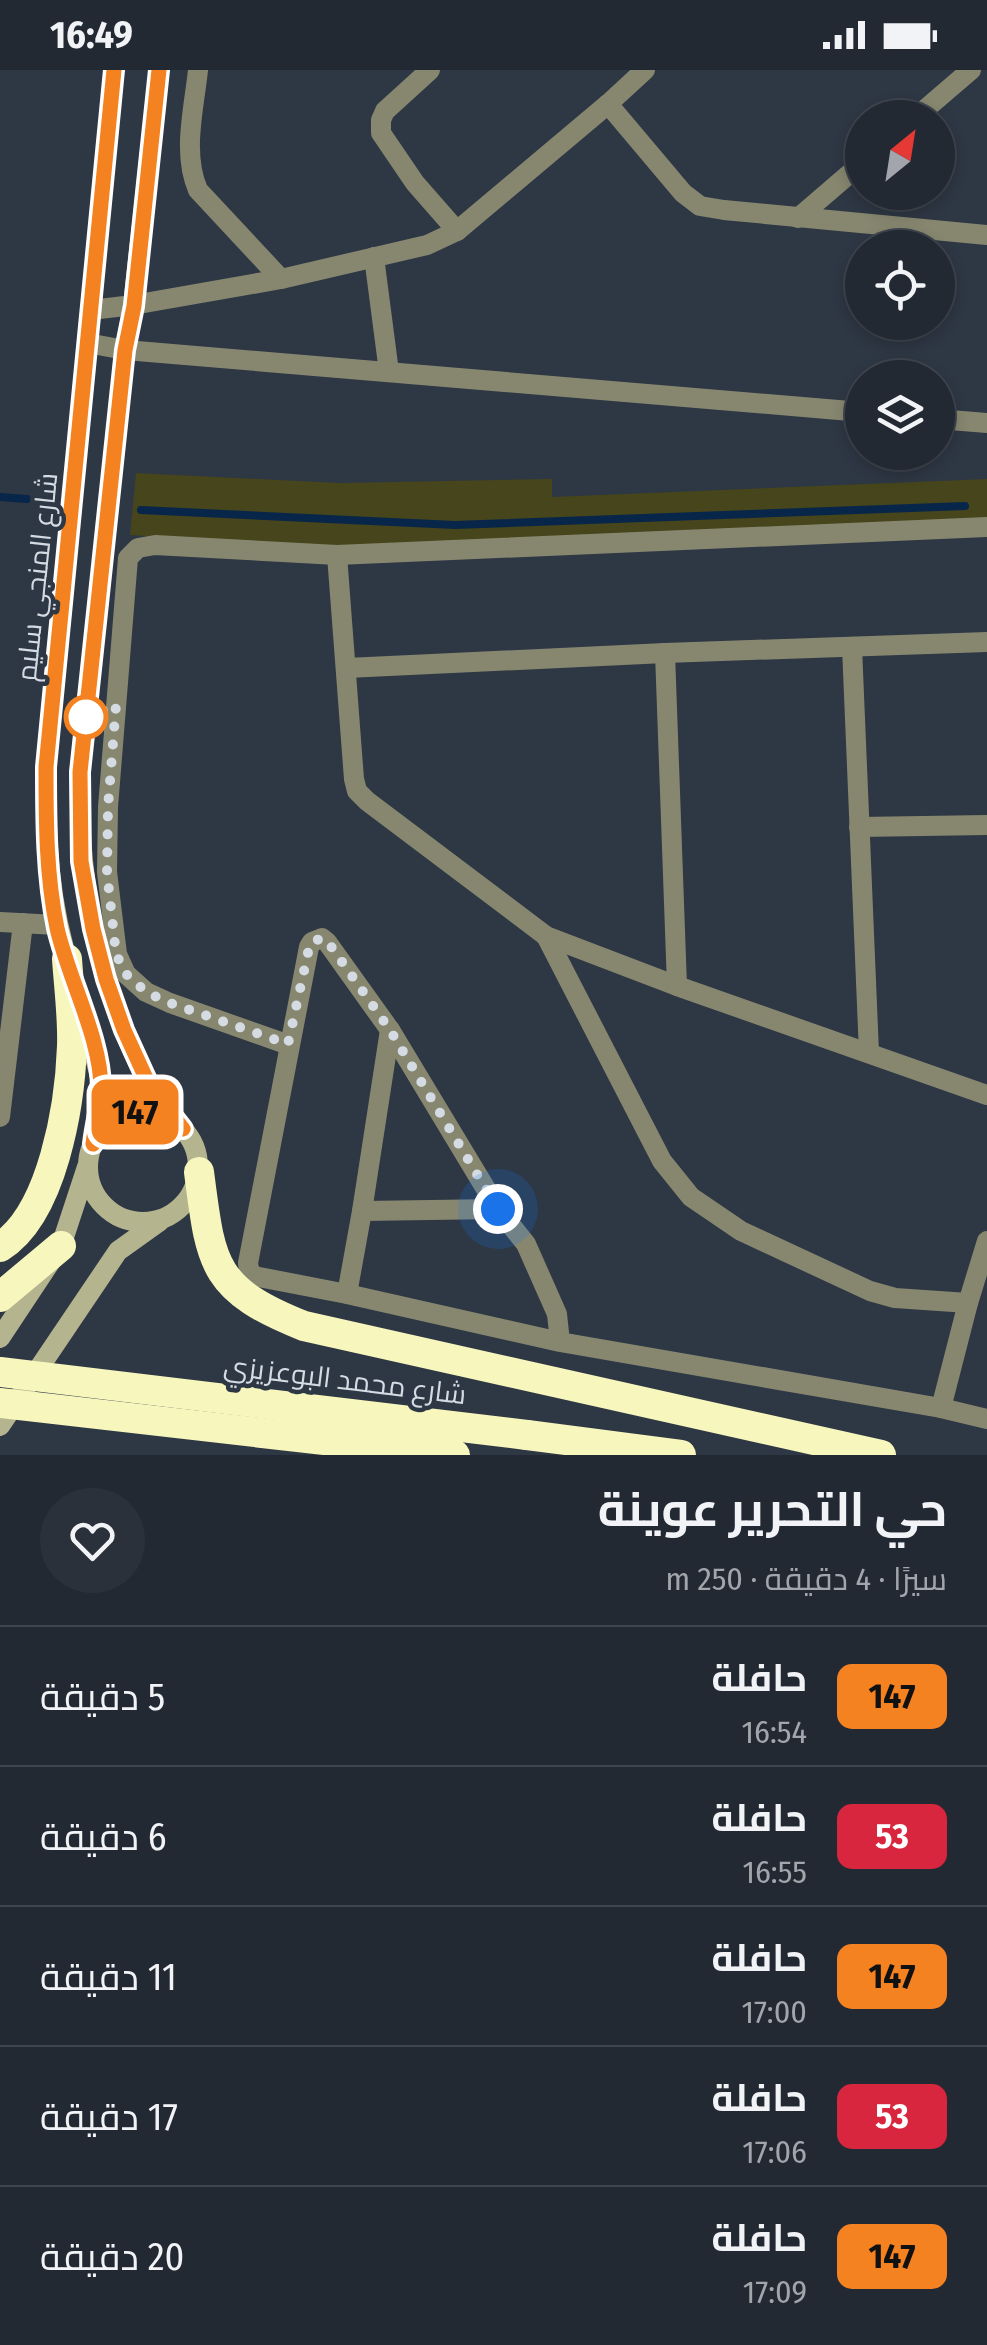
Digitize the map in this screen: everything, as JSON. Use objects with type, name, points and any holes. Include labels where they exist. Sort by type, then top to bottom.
[{"type":"highway","points":[[0,1247],[30,1217],[54,1161],[69,1086],[72,1044],[67,960]]},
{"type":"highway","points":[[199,1172],[208,1239],[215,1262],[227,1280],[249,1299],[304,1326],[881,1455]]},
{"type":"highway","points":[[0,1297],[61,1246]]},
{"type":"highway","name":"شارع محمد البوعزيزي","points":[[0,1372],[681,1455]]},
{"type":"highway","points":[[0,1403],[455,1455]]},
{"type":"main road","name":"شارع المنجي سليم","points":[[0,1338],[61,1246],[90,1154],[101,1093],[83,1008],[57,925],[46,842],[46,767],[114,70]]},
{"type":"main road","points":[[0,1426],[118,1252],[188,1201],[199,1172],[193,1141],[150,1087],[124,1030],[93,929],[81,861],[80,772],[159,70]]},
{"type":"main road","points":[[162,1220],[144,1223],[110,1212],[90,1183],[90,1154],[103,1129],[134,1112],[152,1112],[183,1129]]},
{"type":"street","points":[[198,70],[190,157],[198,190],[281,280]]},
{"type":"street","points":[[430,70],[385,112],[381,133],[414,184],[457,231]]},
{"type":"street","points":[[92,310],[281,280],[426,245],[457,231],[645,70]]},
{"type":"street","points":[[936,100],[971,70]]},
{"type":"street","points":[[608,104],[683,193],[700,206],[987,235]]},
{"type":"street","points":[[798,218],[845,177]]},
{"type":"street","points":[[374,257],[389,372]]},
{"type":"street","points":[[87,343],[125,350],[845,411]]},
{"type":"street","points":[[955,420],[987,423]]},
{"type":"street","points":[[288,1044],[146,992],[126,974],[116,954],[107,872],[108,807],[128,558],[138,548],[155,544],[336,555],[987,527]]},
{"type":"street","points":[[336,555],[354,779],[367,801],[546,936],[987,1095]]},
{"type":"street","points":[[347,668],[665,652],[987,642]]},
{"type":"street","points":[[852,647],[869,1053]]},
{"type":"street","points":[[665,652],[678,986]]},
{"type":"street","points":[[859,827],[987,825]]},
{"type":"street","points":[[0,922],[57,925]]},
{"type":"street","points":[[0,1117],[23,923]]},
{"type":"street","points":[[546,936],[662,1161],[691,1196],[741,1231],[870,1291],[895,1298],[968,1302]]},
{"type":"street","points":[[560,1342],[557,1314],[526,1244],[498,1209],[390,1030],[328,942],[317,939],[309,948],[288,1044],[248,1264],[254,1276],[560,1342],[987,1419]]},
{"type":"street","points":[[346,1294],[390,1030]]},
{"type":"street","points":[[362,1211],[498,1209]]},
{"type":"street","points":[[941,1408],[987,1241]]},
{"type":"shaded area","points":[[136,473],[339,483],[552,479],[552,497],[987,479],[987,519],[346,549],[130,535]]},
{"type":"waterway","points":[[0,497],[27,499]]},
{"type":"waterway","points":[[141,510],[455,525],[965,506]]},
{"type":"bus line","name":"147","points":[[114,70],[46,767],[46,842],[57,925],[100,1077],[93,1144],[117,1118],[134,1112],[152,1112],[183,1129],[150,1087],[106,979],[86,892],[79,815],[80,772],[116,427],[134,306],[159,70]]},
{"type":"route","points":[[86,717],[116,705],[107,872],[116,954],[126,974],[146,992],[170,1003],[288,1044],[309,948],[322,938],[390,1030],[498,1209]]}]
